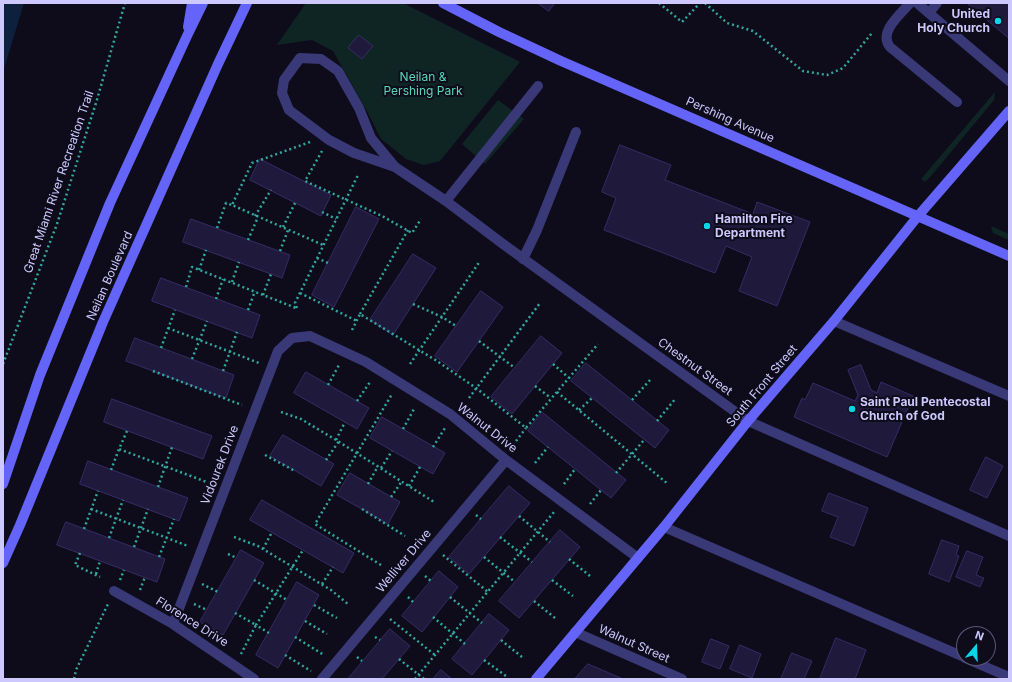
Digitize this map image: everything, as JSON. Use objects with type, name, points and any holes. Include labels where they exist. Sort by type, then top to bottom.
[{"type":"street","points":[[186,36],[192,3]]},
{"type":"street","points":[[3,484],[40,375],[72,292],[110,203],[186,36],[203,3]]},
{"type":"street","name":"Neilan Boulevard","points":[[3,563],[23,518],[103,322],[218,64],[247,3]]},
{"type":"street","name":"Pershing Avenue","points":[[443,3],[499,32],[561,61],[1009,256]]},
{"type":"street","points":[[910,3],[887,30],[885,36],[887,43],[957,102]]},
{"type":"street","points":[[917,3],[1009,81]]},
{"type":"street","points":[[929,13],[937,3]]},
{"type":"street","name":"Chestnut Street","points":[[395,167],[371,138],[359,108],[338,71],[321,59],[300,58],[284,80],[282,93],[289,110],[329,140],[354,153],[395,167],[446,202],[748,421],[1009,536]]},
{"type":"street","points":[[446,202],[538,86]]},
{"type":"street","name":"South Front Street","points":[[536,679],[664,527],[748,421],[834,320],[918,216],[1009,110]]},
{"type":"street","points":[[523,259],[576,132]]},
{"type":"street","points":[[834,320],[1009,396]]},
{"type":"street","name":"Walnut Drive","points":[[310,336],[366,362],[450,414],[506,460],[638,558]]},
{"type":"street","name":"Vidourek Drive","points":[[174,624],[278,351],[292,338],[310,336]]},
{"type":"street","name":"Welliver Drive","points":[[322,679],[506,460]]},
{"type":"street","points":[[664,527],[956,654]]},
{"type":"street","name":"Florence Drive","points":[[114,591],[174,624],[254,679]]},
{"type":"street","name":"Walnut Street","points":[[576,632],[682,679]]},
{"type":"street","points":[[984,666],[1009,677]]},
{"type":"path","name":"Great Miami River Recreation Trail","points":[[3,364],[57,224],[96,103],[124,3]]},
{"type":"path","points":[[659,3],[682,22],[700,3]]},
{"type":"path","points":[[705,3],[727,23],[753,32],[803,71],[827,75],[843,68],[873,32]]},
{"type":"path","points":[[232,205],[252,163],[311,142]]},
{"type":"path","points":[[322,150],[305,181],[382,216],[412,233],[421,219]]},
{"type":"path","points":[[186,287],[192,267],[297,308],[295,303],[358,175]]},
{"type":"path","points":[[248,240],[257,216],[271,190]]},
{"type":"path","points":[[282,227],[295,203]]},
{"type":"path","points":[[217,228],[226,204],[232,205],[323,245]]},
{"type":"path","points":[[322,212],[336,219]]},
{"type":"path","points":[[280,251],[288,230]]},
{"type":"path","points":[[352,330],[408,230]]},
{"type":"path","points":[[199,270],[206,250]]},
{"type":"path","points":[[317,258],[328,263]]},
{"type":"path","points":[[410,364],[480,261]]},
{"type":"path","points":[[232,282],[239,262]]},
{"type":"path","points":[[262,294],[271,274]]},
{"type":"path","points":[[216,299],[224,279]]},
{"type":"path","points":[[248,310],[255,291]]},
{"type":"path","points":[[300,293],[357,321]]},
{"type":"path","points":[[469,398],[540,303]]},
{"type":"path","points":[[412,304],[442,317],[456,326]]},
{"type":"path","points":[[161,348],[175,310]]},
{"type":"path","points":[[360,314],[436,361],[476,388],[526,428]]},
{"type":"path","points":[[192,359],[207,321]]},
{"type":"path","points":[[168,328],[261,363]]},
{"type":"path","points":[[223,371],[237,332]]},
{"type":"path","points":[[478,341],[514,368]]},
{"type":"path","points":[[513,446],[551,398],[598,344]]},
{"type":"path","points":[[553,364],[569,378]]},
{"type":"path","points":[[328,385],[339,365]]},
{"type":"path","points":[[153,371],[244,406]]},
{"type":"path","points":[[632,400],[650,380]]},
{"type":"path","points":[[357,401],[370,382]]},
{"type":"path","points":[[535,386],[551,398]]},
{"type":"path","points":[[557,392],[668,484]]},
{"type":"path","points":[[381,565],[315,524],[392,394]]},
{"type":"path","points":[[579,410],[592,398]]},
{"type":"path","points":[[658,421],[676,398]]},
{"type":"path","points":[[403,429],[414,408]]},
{"type":"path","points":[[281,412],[301,419],[338,440],[434,502]]},
{"type":"path","points":[[326,460],[338,440],[345,422]]},
{"type":"path","points":[[433,447],[445,428]]},
{"type":"path","points":[[112,470],[127,431]]},
{"type":"path","points":[[616,473],[644,440]]},
{"type":"path","points":[[158,487],[172,447]]},
{"type":"path","points":[[535,463],[548,447]]},
{"type":"path","points":[[119,449],[214,484]]},
{"type":"path","points":[[381,468],[392,450]]},
{"type":"path","points":[[265,455],[295,471]]},
{"type":"path","points":[[368,484],[378,466]]},
{"type":"path","points":[[409,486],[420,467]]},
{"type":"path","points":[[564,484],[575,469]]},
{"type":"path","points":[[391,497],[402,481]]},
{"type":"path","points":[[590,504],[601,490]]},
{"type":"path","points":[[84,529],[98,491]]},
{"type":"path","points":[[110,538],[123,500]]},
{"type":"path","points":[[415,679],[557,508]]},
{"type":"path","points":[[92,509],[190,547]]},
{"type":"path","points":[[134,548],[148,509]]},
{"type":"path","points":[[362,509],[405,536]]},
{"type":"path","points":[[519,516],[550,542]]},
{"type":"path","points":[[159,557],[174,519]]},
{"type":"path","points":[[263,549],[272,532]]},
{"type":"path","points":[[234,537],[263,549],[322,584],[348,604]]},
{"type":"path","points":[[500,537],[532,562]]},
{"type":"path","points":[[239,658],[256,625],[303,550]]},
{"type":"path","points":[[438,551],[488,592]]},
{"type":"path","points":[[80,553],[75,565],[100,577]]},
{"type":"path","points":[[228,554],[237,558]]},
{"type":"path","points":[[484,557],[515,582]]},
{"type":"path","points":[[569,559],[590,576]]},
{"type":"path","points":[[96,574],[100,561]]},
{"type":"path","points":[[322,584],[333,567]]},
{"type":"path","points":[[137,596],[145,577]]},
{"type":"path","points":[[254,580],[287,600]]},
{"type":"path","points":[[552,580],[573,596]]},
{"type":"path","points":[[202,584],[218,592]]},
{"type":"path","points":[[74,679],[76,670],[114,591]]},
{"type":"path","points":[[450,597],[482,622]]},
{"type":"path","points":[[534,601],[555,618]]},
{"type":"path","points":[[192,603],[208,610]]},
{"type":"path","points":[[314,605],[337,618]]},
{"type":"path","points":[[235,613],[269,633]]},
{"type":"path","points":[[385,614],[435,655]]},
{"type":"path","points":[[433,617],[465,644]]},
{"type":"path","points":[[305,620],[327,634]]},
{"type":"path","points":[[295,637],[325,656]]},
{"type":"path","points":[[500,640],[522,657]]},
{"type":"path","points":[[285,655],[311,671]]},
{"type":"path","points":[[399,659],[424,679]]},
{"type":"path","points":[[484,660],[506,676]]},
{"type":"green space","name":"Neilan & Pershing Park","points":[[306,3],[403,3],[520,62],[440,161],[424,165],[406,159],[381,139],[333,51],[312,40],[277,45]]},
{"type":"green space","points":[[995,92],[994,100],[931,176],[925,182],[921,179]]},
{"type":"green space","points":[[498,100],[524,119],[485,164],[462,144]]},
{"type":"green space","points":[[991,226],[1009,234],[1009,240],[993,233]]},
{"type":"water","points":[[3,3],[24,3],[3,72]]},
{"type":"building","points":[[538,3],[555,3],[549,11]]},
{"type":"building","name":"United Holy Church","points":[[967,3],[1009,3],[1009,38]]},
{"type":"building","points":[[359,35],[373,46],[362,59],[348,48]]},
{"type":"building","name":"Hamilton Fire Department","points":[[620,145],[671,165],[665,180],[753,214],[757,202],[810,222],[777,306],[739,291],[752,257],[726,246],[715,273],[604,230],[616,198],[602,192]]},
{"type":"building","points":[[260,159],[331,195],[321,216],[250,180]]},
{"type":"building","points":[[356,207],[379,219],[334,307],[312,295]]},
{"type":"building","points":[[191,219],[290,255],[282,278],[183,242]]},
{"type":"building","points":[[413,254],[436,268],[393,335],[370,320]]},
{"type":"building","points":[[161,278],[260,315],[252,338],[152,301]]},
{"type":"building","points":[[481,291],[503,307],[457,372],[435,356]]},
{"type":"building","points":[[541,336],[562,353],[512,414],[491,397]]},
{"type":"building","points":[[135,338],[234,375],[226,398],[126,361]]},
{"type":"building","points":[[586,363],[669,430],[655,448],[571,381]]},
{"type":"building","name":"Saint Paul Pentecostal Church of God","points":[[861,365],[871,390],[877,393],[881,382],[913,396],[887,457],[794,417],[802,398],[805,400],[813,383],[855,401],[858,395],[848,370]]},
{"type":"building","points":[[306,372],[369,408],[357,429],[294,393]]},
{"type":"building","points":[[112,399],[212,436],[203,459],[104,422]]},
{"type":"building","points":[[542,412],[626,480],[611,498],[528,431]]},
{"type":"building","points":[[382,417],[445,453],[433,474],[370,438]]},
{"type":"building","points":[[283,435],[334,464],[321,486],[270,456]]},
{"type":"building","points":[[986,457],[1003,466],[987,498],[970,490]]},
{"type":"building","points":[[88,461],[188,498],[179,521],[80,484]]},
{"type":"building","points":[[350,473],[400,502],[388,524],[337,495]]},
{"type":"building","points":[[509,486],[530,503],[469,574],[449,557]]},
{"type":"building","points":[[829,493],[868,508],[854,546],[830,537],[838,517],[822,511]]},
{"type":"building","points":[[262,500],[354,553],[343,573],[250,520]]},
{"type":"building","points":[[66,522],[165,559],[157,582],[57,545]]},
{"type":"building","points":[[560,530],[580,547],[519,618],[499,601]]},
{"type":"building","points":[[942,540],[959,546],[956,555],[959,556],[949,582],[929,574]]},
{"type":"building","points":[[241,550],[264,563],[223,635],[200,622]]},
{"type":"building","points":[[967,551],[983,557],[976,575],[984,578],[980,587],[956,577]]},
{"type":"building","points":[[439,571],[458,587],[422,632],[402,616]]},
{"type":"building","points":[[297,582],[319,595],[278,668],[256,655]]},
{"type":"building","points":[[489,614],[509,630],[472,675],[452,659]]},
{"type":"building","points":[[390,629],[410,646],[382,679],[348,679]]},
{"type":"building","points":[[836,638],[866,650],[855,679],[820,679]]},
{"type":"building","points":[[711,639],[729,646],[720,669],[702,662]]},
{"type":"building","points":[[740,645],[761,654],[752,678],[730,669]]},
{"type":"building","points":[[792,653],[812,661],[804,679],[781,679]]},
{"type":"building","points":[[588,664],[623,679],[575,679]]},
{"type":"building","points":[[441,670],[452,679],[433,679]]},
{"type":"place","name":"United Holy Church","points":[[998,21]]},
{"type":"place","name":"Hamilton Fire Department","points":[[707,226]]},
{"type":"place","name":"Saint Paul Pentecostal Church of God","points":[[852,409]]}]
